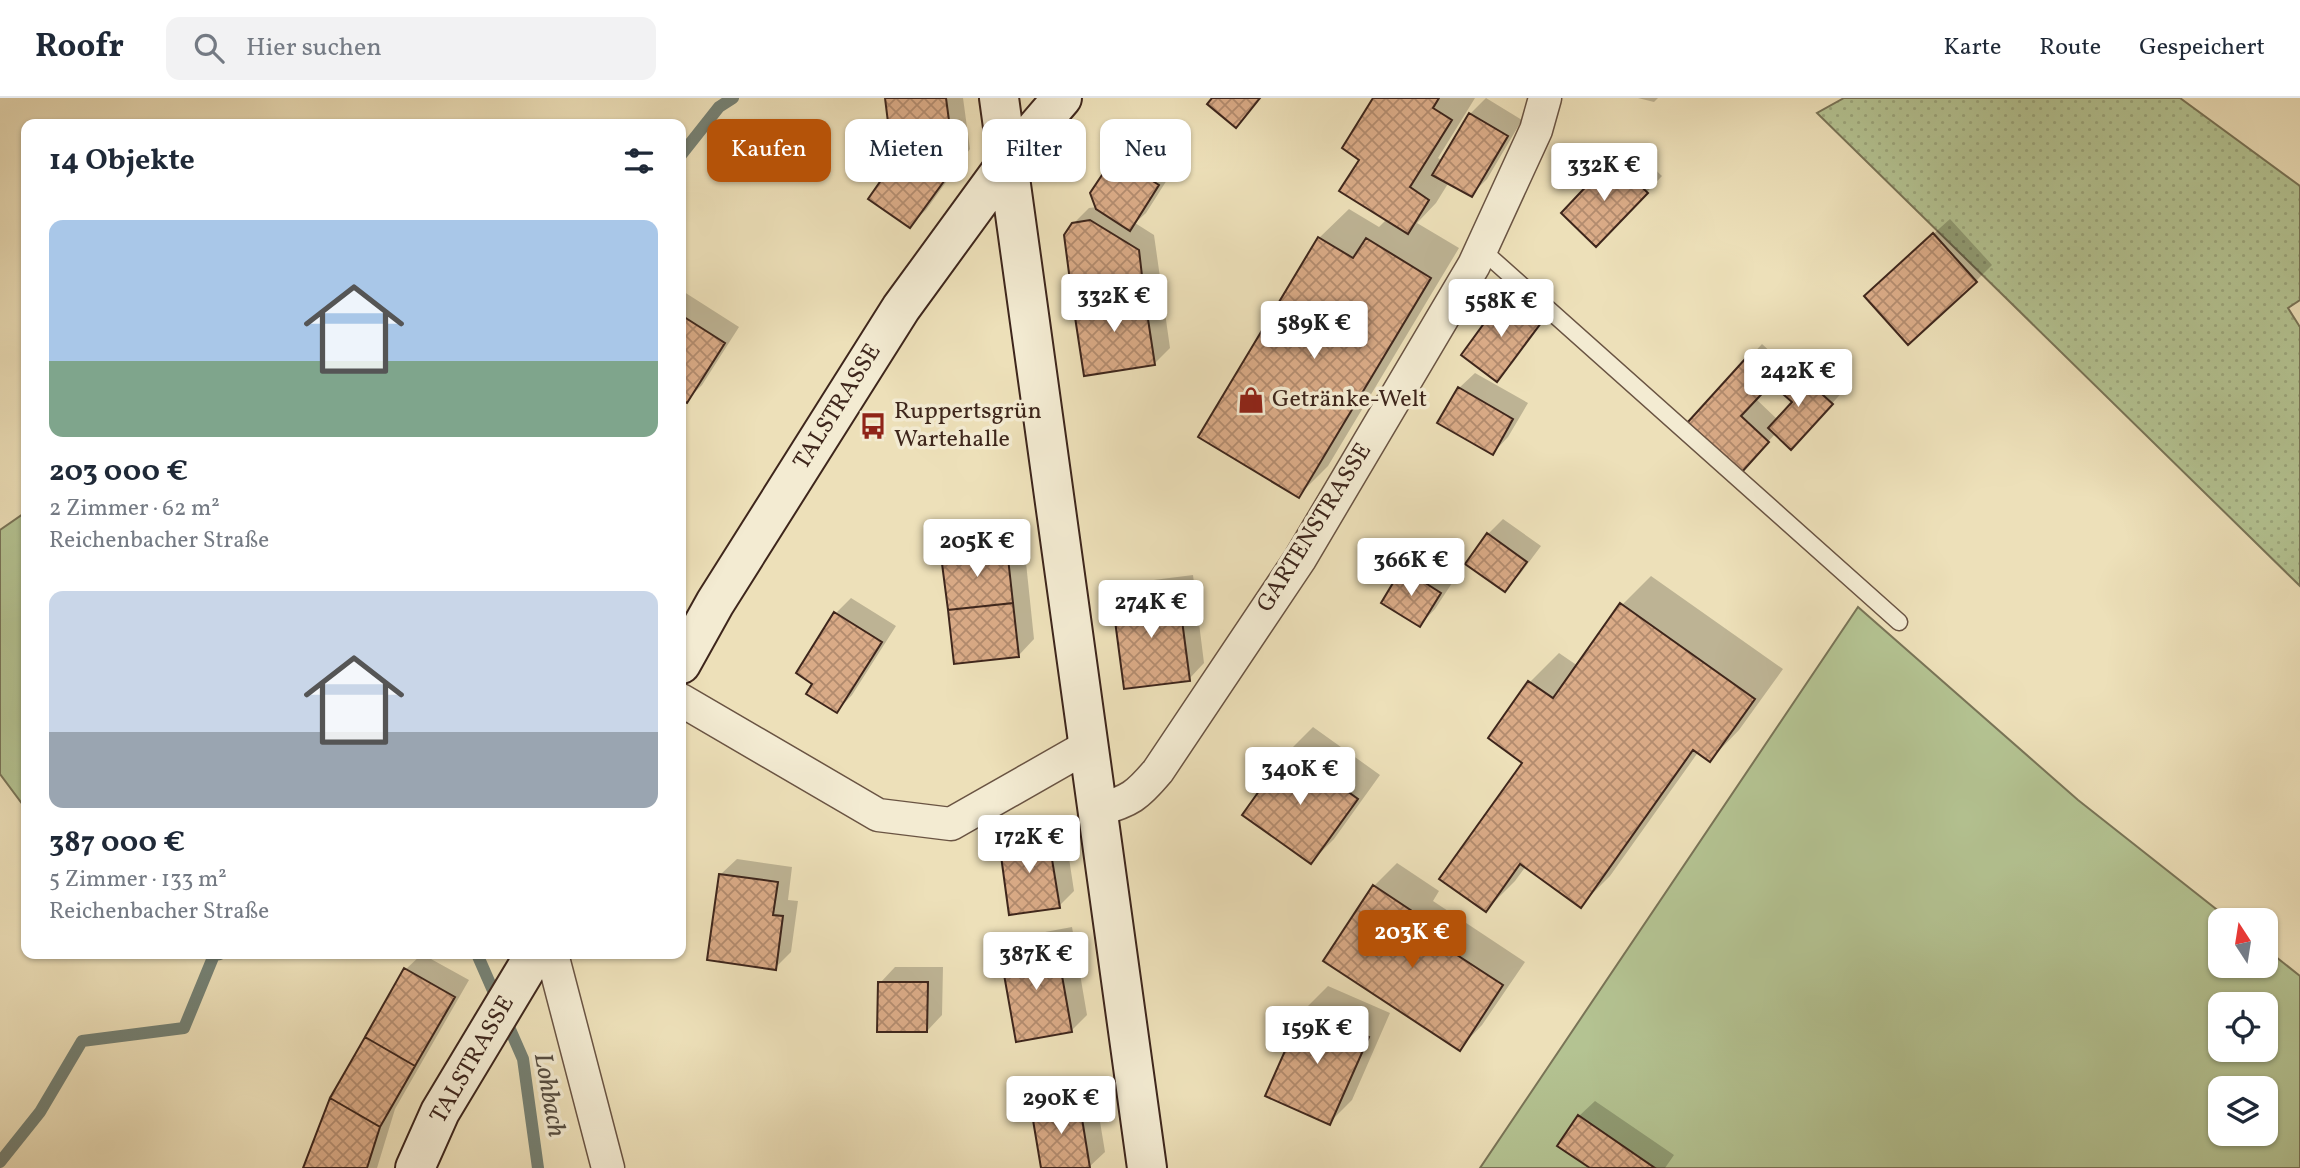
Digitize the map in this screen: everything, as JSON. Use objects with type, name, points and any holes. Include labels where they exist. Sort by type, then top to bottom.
[{"type":"street","points":[[999,98],[1002,119]]},
{"type":"street","name":"TALSTRASSE","points":[[1044,119],[1062,98]]},
{"type":"street","name":"GARTENSTRASSE","points":[[1098,810],[1120,804],[1138,794],[1158,771],[1300,559],[1482,250],[1536,130],[1545,98]]},
{"type":"street","name":"TALSTRASSE","points":[[686,655],[715,603],[901,308],[993,182]]},
{"type":"street","points":[[1012,182],[1147,1168]]},
{"type":"street","points":[[686,702],[878,815],[951,824],[1088,746]]},
{"type":"street","name":"TALSTRASSE","points":[[415,1168],[440,1112],[532,959]]},
{"type":"street","points":[[553,959],[608,1168]]},
{"type":"lane","points":[[1482,250],[1899,622]]},
{"type":"green space","points":[[1844,98],[2180,98],[2300,186],[2300,300],[2288,308],[2300,327],[2300,586],[1817,113]]},
{"type":"green space","points":[[21,515],[21,802],[0,774],[0,530]]},
{"type":"green space","points":[[1858,607],[2078,800],[2215,908],[2208,908],[2208,978],[2278,978],[2278,959],[2300,976],[2300,1168],[1480,1168]]},
{"type":"building","points":[[885,98],[946,98],[949,119],[888,119]]},
{"type":"building","points":[[1212,98],[1260,98],[1236,128],[1207,104]]},
{"type":"building","points":[[1373,98],[1439,98],[1433,108],[1452,120],[1410,187],[1429,200],[1408,234],[1339,191],[1359,160],[1342,148]]},
{"type":"building","points":[[1469,113],[1508,136],[1472,197],[1432,175]]},
{"type":"building","points":[[1612,159],[1648,193],[1596,247],[1561,213]]},
{"type":"building","points":[[1100,178],[1100,182],[1154,182],[1159,185],[1130,231],[1096,209],[1090,193]]},
{"type":"building","points":[[880,182],[943,182],[910,228],[868,199]]},
{"type":"building","points":[[1090,220],[1139,250],[1144,293],[1073,304],[1064,235],[1072,223]]},
{"type":"building","points":[[1933,233],[1977,282],[1908,345],[1864,296]]},
{"type":"building","points":[[1318,237],[1353,258],[1366,238],[1431,278],[1299,498],[1198,437]]},
{"type":"building","points":[[1144,293],[1155,365],[1084,376],[1073,304]]},
{"type":"building","points":[[1504,296],[1541,323],[1497,382],[1461,355]]},
{"type":"building","points":[[686,318],[725,343],[686,402]]},
{"type":"building","points":[[1746,358],[1772,383],[1741,416],[1769,442],[1741,473],[1687,423]]},
{"type":"building","points":[[1792,367],[1833,404],[1791,450],[1768,428],[1792,402],[1775,387]]},
{"type":"building","points":[[1458,387],[1513,419],[1493,455],[1437,423]]},
{"type":"building","points":[[1487,533],[1527,562],[1505,592],[1465,564]]},
{"type":"building","points":[[1007,549],[1013,603],[948,610],[941,556]]},
{"type":"building","points":[[1402,568],[1441,593],[1420,627],[1381,603]]},
{"type":"building","points":[[1178,590],[1190,681],[1124,689],[1112,598]]},
{"type":"building","points":[[1013,603],[1019,657],[954,664],[948,610]]},
{"type":"building","points":[[1620,603],[1755,699],[1710,762],[1693,750],[1581,908],[1520,864],[1486,912],[1439,879],[1522,763],[1488,738],[1528,681],[1553,698]]},
{"type":"building","points":[[834,612],[882,642],[837,713],[806,694],[812,684],[796,673]]},
{"type":"building","points":[[1289,749],[1358,799],[1311,864],[1242,815]]},
{"type":"building","points":[[1041,834],[1049,841],[1060,908],[1009,915],[999,841]]},
{"type":"building","points":[[719,874],[778,882],[773,915],[783,916],[776,970],[707,960]]},
{"type":"building","points":[[1373,885],[1418,915],[1411,925],[1503,985],[1460,1051],[1323,961]]},
{"type":"building","points":[[1056,942],[1072,1032],[1016,1042],[1000,952]]},
{"type":"building","points":[[404,968],[455,997],[415,1066],[365,1037]]},
{"type":"building","points":[[878,982],[928,982],[927,1032],[877,1032]]},
{"type":"building","points":[[1304,1008],[1369,1037],[1330,1125],[1265,1096]]},
{"type":"building","points":[[365,1037],[415,1066],[380,1127],[330,1098]]},
{"type":"building","points":[[330,1098],[380,1127],[367,1168],[303,1168]]},
{"type":"building","points":[[1079,1100],[1090,1168],[1041,1168],[1031,1108]]},
{"type":"building","points":[[1578,1115],[1655,1168],[1590,1168],[1557,1146]]},
{"type":"waterway","name":"Lohbach","points":[[686,149],[719,107],[733,98]]},
{"type":"waterway","points":[[0,1162],[40,1112],[82,1041],[184,1028],[212,959]]},
{"type":"waterway","name":"Lohbach","points":[[479,959],[523,1059],[538,1168]]},
{"type":"place","name":"Getränke-Welt","points":[[1251,400]]},
{"type":"place","name":"Ruppertsgrün Wartehalle","points":[[873,426]]}]
